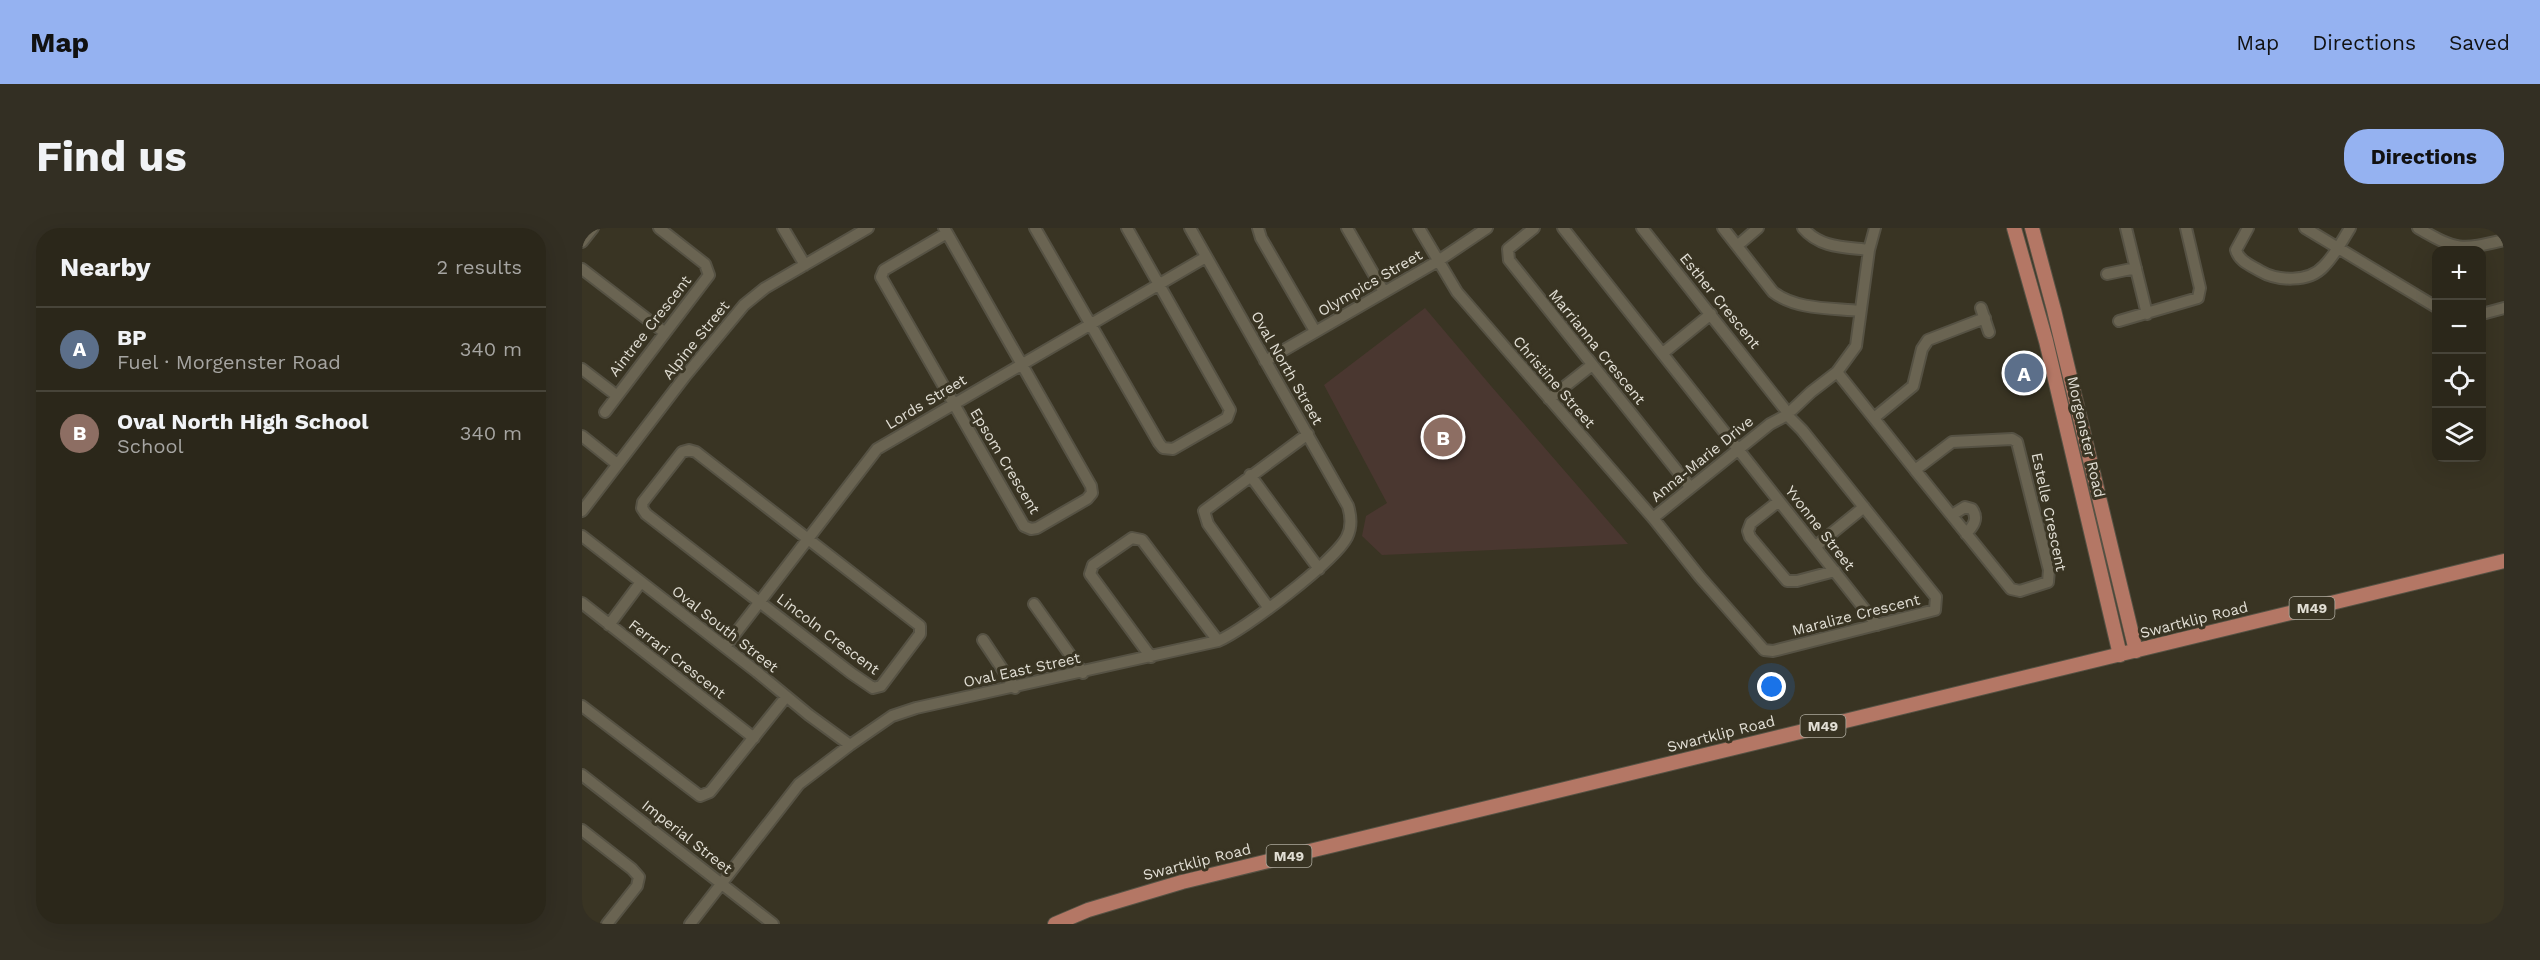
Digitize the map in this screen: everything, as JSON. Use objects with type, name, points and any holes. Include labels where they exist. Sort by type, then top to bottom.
[{"type":"main road","name":"Morgenster Road","points":[[2014,228],[2046,341],[2120,655]]},
{"type":"main road","name":"Morgenster Road","points":[[2032,228],[2136,651]]},
{"type":"main road","name":"Swartklip Road","points":[[1054,924],[1088,910],[1182,882],[2504,561]]},
{"type":"street","points":[[582,242],[593,228]]},
{"type":"street","name":"Aintree Crescent","points":[[605,412],[709,273],[705,264],[659,228]]},
{"type":"street","points":[[783,228],[805,265]]},
{"type":"street","name":"Alpine Street","points":[[582,511],[738,311],[765,288],[868,228]]},
{"type":"street","points":[[1035,228],[1161,446],[1166,449],[1175,448],[1227,418],[1230,410],[1127,228]]},
{"type":"street","name":"Oval North Street","points":[[1190,228],[1348,506],[1350,526]]},
{"type":"street","points":[[1258,228],[1261,238],[1315,331]]},
{"type":"street","points":[[1347,228],[1384,292]]},
{"type":"street","name":"Christine Street","points":[[1419,228],[1456,292],[1653,518]]},
{"type":"street","name":"Olympics Street","points":[[1265,361],[1438,261],[1487,228]]},
{"type":"street","name":"Marrianna Crescent","points":[[1534,228],[1508,249],[1507,257],[1690,487]]},
{"type":"street","points":[[1563,228],[1739,449]]},
{"type":"street","name":"Esther Crescent","points":[[1642,228],[1787,410]]},
{"type":"street","points":[[1723,228],[1773,292],[1784,299],[1799,304],[1860,311]]},
{"type":"street","points":[[1737,246],[1758,228]]},
{"type":"street","points":[[1803,228],[1822,243],[1869,250]]},
{"type":"street","name":"Anna-Marie Drive","points":[[1653,518],[1837,372],[1856,346],[1869,250],[1875,228]]},
{"type":"street","points":[[2126,228],[2147,314]]},
{"type":"street","points":[[2119,321],[2192,301],[2200,294],[2186,228]]},
{"type":"street","points":[[2248,228],[2240,241],[2237,254],[2272,278],[2293,278],[2316,273],[2323,268],[2350,228]]},
{"type":"street","points":[[2305,228],[2432,305]]},
{"type":"street","points":[[2418,228],[2444,243],[2463,248],[2504,240]]},
{"type":"street","points":[[953,403],[881,277],[884,270],[945,230],[1021,363]]},
{"type":"street","name":"Lords Street","points":[[725,647],[877,449],[1206,257]]},
{"type":"street","points":[[2107,274],[2136,268]]},
{"type":"street","points":[[582,269],[664,332]]},
{"type":"street","points":[[1981,308],[1989,332]]},
{"type":"street","points":[[2486,313],[2504,308]]},
{"type":"street","points":[[1663,353],[1711,314]]},
{"type":"street","points":[[1874,418],[1913,386],[1922,349],[1928,340],[1985,318]]},
{"type":"street","name":"Epsom Crescent","points":[[953,403],[1024,526],[1031,529],[1036,528],[1087,499],[1092,493],[1091,486],[1021,363]]},
{"type":"street","points":[[1549,399],[1592,365]]},
{"type":"street","name":"Aintree Crescent","points":[[582,369],[616,395]]},
{"type":"street","name":"Estelle Crescent","points":[[1837,372],[1915,470],[1952,515],[2010,589],[2020,591],[2048,582],[2049,570],[2017,442],[2012,439],[1952,442],[1915,470]]},
{"type":"street","name":"Maralize Crescent","points":[[1653,518],[1700,577],[1764,650],[1773,651],[1931,612],[1936,608],[1937,601],[1787,410]]},
{"type":"street","points":[[1268,607],[1203,516],[1206,508],[1308,434]]},
{"type":"street","points":[[582,436],[617,465]]},
{"type":"street","name":"Yvonne Street","points":[[1739,449],[1877,625]]},
{"type":"street","points":[[760,600],[646,514],[642,508],[643,502],[682,452],[689,450],[696,452],[809,539]]},
{"type":"street","points":[[1250,475],[1319,569]]},
{"type":"street","points":[[1779,501],[1751,523],[1748,531],[1750,537],[1787,581],[1797,581],[1835,571]]},
{"type":"street","points":[[1816,546],[1864,507]]},
{"type":"street","points":[[1952,515],[1965,507],[1975,512],[1975,521],[1966,534]]},
{"type":"street","name":"Oval East Street","points":[[690,924],[799,784],[850,745],[899,713],[1218,641],[1319,569],[1340,548],[1350,526]]},
{"type":"street","name":"Oval South Street","points":[[582,536],[850,745]]},
{"type":"street","points":[[1151,657],[1090,574],[1093,565],[1132,538],[1142,540],[1218,641]]},
{"type":"street","name":"Lincoln Crescent","points":[[760,600],[870,687],[879,687],[886,680],[920,634],[921,628],[809,539]]},
{"type":"street","points":[[609,625],[641,582]]},
{"type":"street","name":"Ferrari Crescent","points":[[582,603],[754,738]]},
{"type":"street","points":[[1034,604],[1083,673]]},
{"type":"street","points":[[983,640],[1015,688]]},
{"type":"street","points":[[582,706],[698,795],[703,796],[710,792],[786,697]]},
{"type":"street","name":"Imperial Street","points":[[582,775],[773,924]]},
{"type":"street","points":[[582,830],[639,877],[637,886],[607,924]]},
{"type":"shaded area","points":[[1425,308],[1628,544],[1382,555],[1362,536],[1366,516],[1387,503],[1324,385]]},
{"type":"place","name":"BP","points":[[2024,373]]},
{"type":"place","name":"Oval North High School","points":[[1443,437]]}]
